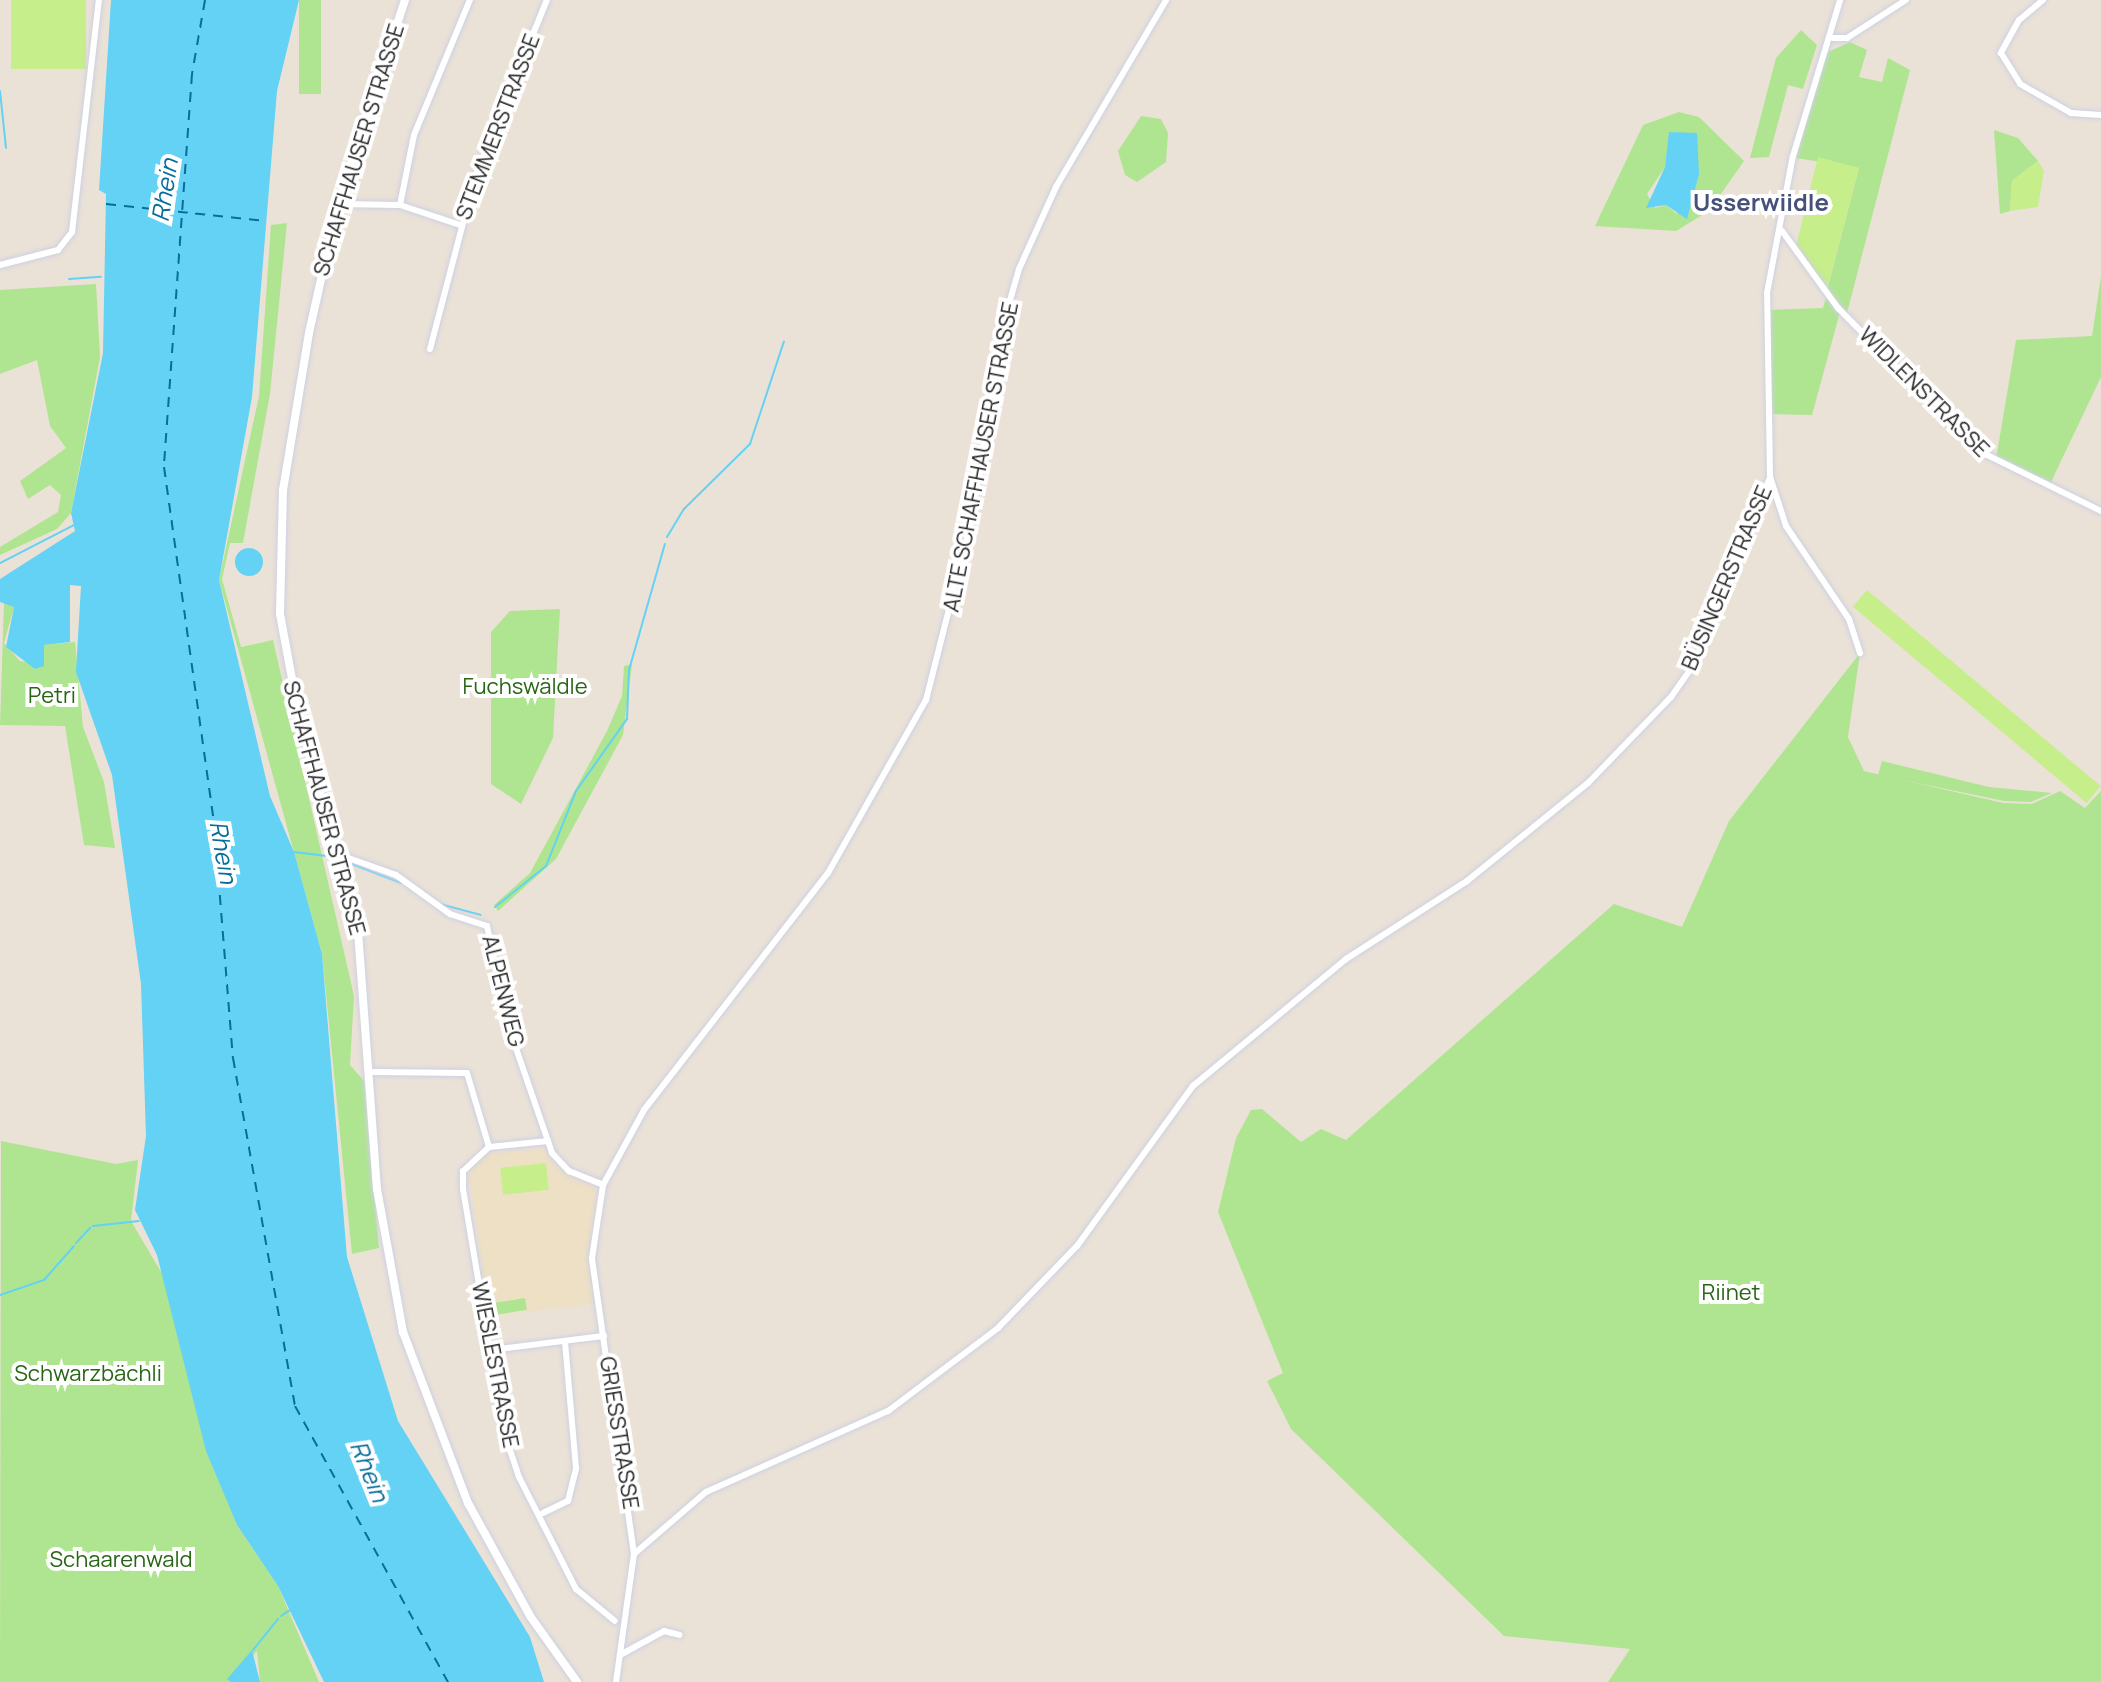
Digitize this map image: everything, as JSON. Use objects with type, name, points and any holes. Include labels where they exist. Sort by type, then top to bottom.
[{"type":"main road","name":"SCHAFFHAUSER STRASSE","points":[[405,0],[338,204],[291,427],[279,577],[293,692],[340,855],[358,931],[385,1251],[417,1379],[483,1531],[577,1682]]},
{"type":"street","points":[[0,265],[58,250],[72,232],[99,0]]},
{"type":"street","points":[[400,205],[414,135],[470,0]]},
{"type":"street","name":"STEMMERSTRASSE","points":[[430,349],[460,225],[547,0]]},
{"type":"street","name":"ALTE SCHAFFHAUSER STRASSE","points":[[603,1185],[644,1110],[828,873],[926,700],[969,532],[1002,328],[1019,269],[1056,187],[1166,0]]},
{"type":"street","name":"BÜSINGERSTRASSE","points":[[634,1554],[706,1492],[888,1411],[998,1328],[1077,1246],[1177,1103],[1346,959],[1467,881],[1588,783],[1671,697],[1693,666],[1770,477],[1763,327],[1793,156],[1833,38],[1840,0]]},
{"type":"street","points":[[1833,38],[1847,38],[1906,0]]},
{"type":"street","points":[[2043,0],[2019,20],[2001,53],[2020,84],[2071,113],[2101,115]]},
{"type":"street","points":[[338,204],[400,205],[460,225]]},
{"type":"street","name":"WIDLENSTRASSE","points":[[1781,230],[1838,308],[1979,451],[2101,511]]},
{"type":"street","points":[[1770,477],[1786,526],[1849,619],[1860,653]]},
{"type":"street","name":"ALPENWEG","points":[[340,855],[418,890],[432,901],[487,926],[508,1025],[548,1141],[559,1163],[603,1185]]},
{"type":"street","points":[[371,1072],[467,1073],[489,1147],[548,1141]]},
{"type":"street","name":"WIESLESTRASSE","points":[[489,1147],[463,1171],[503,1429],[519,1477],[543,1513],[576,1589],[615,1621]]},
{"type":"street","name":"GRIESSTRASSE","points":[[603,1185],[592,1258],[634,1554],[616,1682]]},
{"type":"street","points":[[491,1350],[604,1336]]},
{"type":"street","points":[[543,1513],[568,1501],[576,1468],[565,1342]]},
{"type":"street","points":[[620,1655],[664,1631],[680,1635]]},
{"type":"shaded area","points":[[545,1149],[557,1168],[595,1187],[594,1304],[489,1316],[468,1167],[485,1154]]},
{"type":"green space","points":[[11,0],[86,0],[86,69],[11,69]]},
{"type":"green space","points":[[299,0],[321,0],[321,94],[299,94]]},
{"type":"green space","points":[[1801,30],[1817,45],[1803,89],[1788,85],[1769,157],[1750,158],[1776,58]]},
{"type":"green space","points":[[1850,42],[1867,50],[1859,77],[1882,82],[1888,58],[1910,70],[1847,313],[1827,290],[1859,168],[1796,158],[1826,53]]},
{"type":"green space","points":[[1679,112],[1699,117],[1744,161],[1709,211],[1676,231],[1595,226],[1643,125]],"holes":[[[1670,132],[1677,214],[1666,205],[1655,208],[1647,194],[1665,167]]]},
{"type":"green space","points":[[1141,116],[1161,119],[1168,133],[1166,162],[1137,182],[1125,175],[1118,151]]},
{"type":"green space","points":[[1994,130],[2018,138],[2038,161],[2012,181],[2010,211],[2000,214]]},
{"type":"green space","points":[[1818,157],[1859,168],[1827,289],[1796,246]]},
{"type":"green space","points":[[2038,161],[2044,171],[2038,207],[2010,211],[2012,181]]},
{"type":"green space","points":[[287,223],[270,394],[243,543],[230,543],[222,579],[241,647],[273,640],[354,996],[350,1065],[364,1081],[379,1248],[352,1254],[322,954],[219,580],[259,396],[271,225]]},
{"type":"green space","points":[[2101,276],[2101,377],[2051,482],[1996,459],[2016,340],[2092,336]]},
{"type":"green space","points":[[96,284],[100,357],[71,513],[57,529],[0,555],[0,547],[58,512],[61,495],[50,485],[28,499],[20,481],[66,448],[50,426],[37,360],[0,374],[0,290]]},
{"type":"green space","points":[[1826,298],[1840,312],[1812,415],[1773,414],[1767,310],[1823,308]]},
{"type":"green space","points":[[1867,590],[2101,786],[2087,803],[1853,607]]},
{"type":"green space","name":"Petri","points":[[4,601],[14,607],[4,643],[20,661],[44,664],[44,645],[75,642],[83,727],[104,782],[115,848],[84,845],[65,726],[0,725]]},
{"type":"green space","name":"Fuchswäldle","points":[[560,609],[553,738],[521,804],[491,784],[491,632],[510,611]]},
{"type":"green space","name":"Riinet","points":[[1860,653],[1848,737],[1864,771],[2003,803],[2032,804],[2060,791],[2085,808],[2101,791],[2101,1682],[1608,1682],[1630,1649],[1504,1636],[1291,1429],[1267,1381],[1283,1373],[1218,1212],[1236,1138],[1251,1110],[1262,1109],[1301,1142],[1321,1129],[1346,1140],[1614,904],[1682,927],[1729,821]]},
{"type":"green space","points":[[632,664],[623,735],[556,859],[498,911],[494,905],[530,873],[607,731],[622,696],[624,666]]},
{"type":"green space","points":[[1882,761],[1989,787],[2052,793],[2031,802],[2004,801],[1878,775]]},
{"type":"green space","name":"Schaarenwald","points":[[1,1141],[116,1164],[138,1160],[131,1221],[164,1277],[205,1445],[237,1525],[278,1586],[319,1682],[260,1682],[257,1651],[231,1682],[0,1682]]},
{"type":"green space","points":[[546,1163],[549,1190],[503,1195],[500,1168]]},
{"type":"green space","points":[[525,1298],[527,1310],[496,1315],[494,1303]]},
{"type":"water","name":"Rhein","points":[[111,0],[299,0],[277,91],[252,397],[219,580],[270,796],[294,852],[322,954],[347,1257],[398,1421],[530,1637],[544,1682],[324,1682],[278,1586],[237,1525],[206,1451],[157,1255],[135,1210],[146,1136],[141,984],[112,775],[76,672],[81,586],[70,585],[70,642],[44,645],[44,666],[35,669],[6,647],[14,607],[0,602],[0,579],[75,531],[71,513],[103,353],[106,194],[99,190]]},
{"type":"water","points":[[1669,132],[1697,133],[1699,174],[1687,219],[1666,205],[1646,208],[1665,167]]},
{"type":"water","points":[[249,548],[259,552],[263,562],[259,572],[249,576],[239,572],[235,562],[239,552]]},
{"type":"water","points":[[252,1650],[260,1682],[231,1682],[227,1679]]},
{"type":"waterway","points":[[0,91],[6,148]]},
{"type":"waterway","points":[[69,279],[101,277]]},
{"type":"waterway","points":[[667,537],[684,509],[750,444],[784,341]]},
{"type":"waterway","points":[[0,563],[74,525]]},
{"type":"waterway","points":[[495,907],[546,866],[576,791],[627,719],[629,670],[665,544]]},
{"type":"waterway","points":[[294,852],[327,856]]},
{"type":"waterway","points":[[349,863],[401,883]]},
{"type":"waterway","points":[[440,904],[481,915]]},
{"type":"waterway","points":[[93,1226],[139,1221]]},
{"type":"waterway","points":[[76,1243],[90,1228]]},
{"type":"waterway","points":[[0,1295],[44,1280],[74,1246]]},
{"type":"waterway","points":[[281,1616],[290,1610]]},
{"type":"waterway","points":[[253,1650],[278,1619]]},
{"type":"ferry route","points":[[205,0],[192,74],[164,467],[214,823],[233,1058],[295,1406],[448,1682]]},
{"type":"ferry route","points":[[106,204],[266,221]]},
{"type":"district","name":"Usserwiidle","points":[[1761,202]]},
{"type":"park label","name":"Schwarzbächli","points":[[88,1374]]}]
